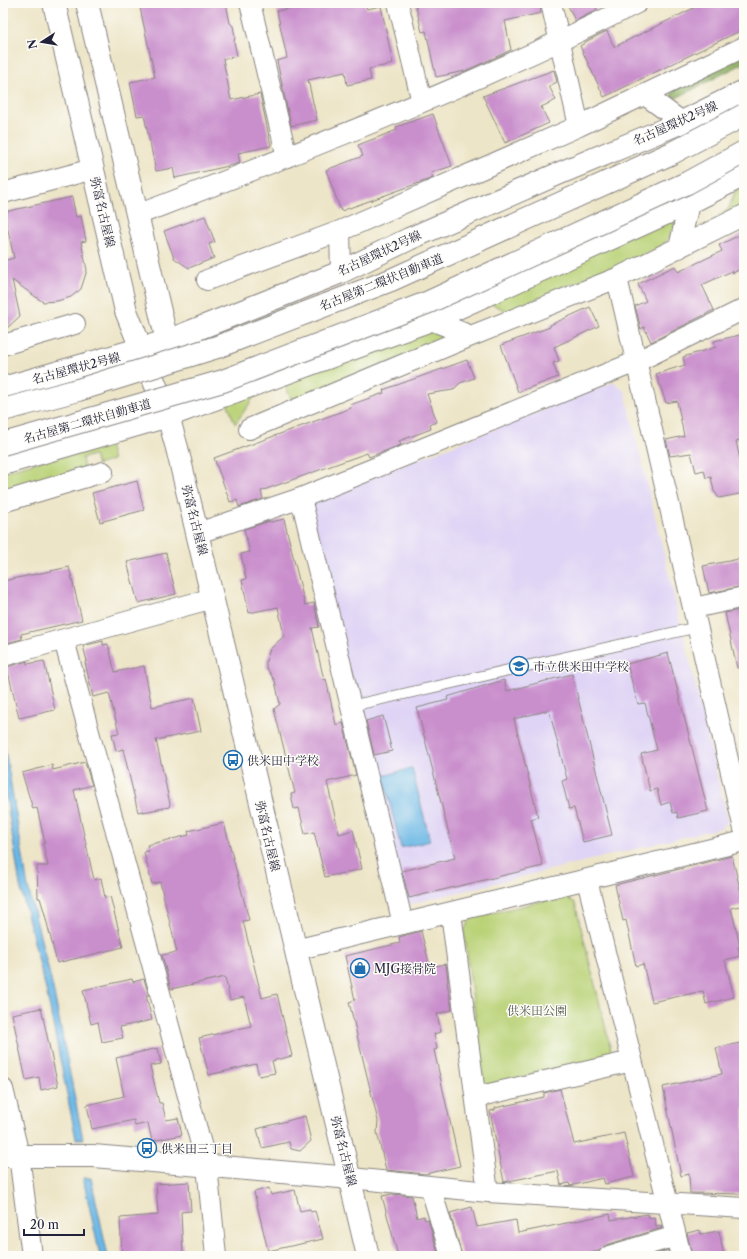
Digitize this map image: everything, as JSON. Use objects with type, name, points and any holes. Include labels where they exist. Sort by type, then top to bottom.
[{"type":"main road","name":"弥富名古屋線","points":[[54,3],[126,311],[168,416],[198,533],[295,950],[351,1178],[368,1256]]},
{"type":"main road","name":"弥富名古屋線","points":[[87,3],[167,341],[168,416]]},
{"type":"main road","name":"名古屋環状2号線","points":[[3,388],[142,350],[340,272],[409,239],[560,172],[682,122],[744,91]]},
{"type":"main road","name":"名古屋第二環状自動車道","points":[[3,410],[78,390],[216,347],[392,280],[672,153],[744,115]]},
{"type":"main road","name":"名古屋第二環状自動車道","points":[[3,444],[223,381],[429,302],[687,183],[744,152]]},
{"type":"main road","points":[[3,464],[168,416],[431,320],[689,203],[744,175]]},
{"type":"main road","points":[[11,1156],[92,1156],[351,1178]]},
{"type":"street","points":[[250,3],[287,157]]},
{"type":"street","points":[[398,3],[422,102]]},
{"type":"street","points":[[551,3],[579,126]]},
{"type":"street","points":[[137,215],[287,157],[422,102],[560,42],[637,3]]},
{"type":"street","points":[[207,280],[340,231],[579,126],[744,47]]},
{"type":"street","points":[[645,95],[682,122]]},
{"type":"street","points":[[3,193],[93,169]]},
{"type":"street","points":[[679,248],[689,203]]},
{"type":"street","points":[[249,429],[471,336],[617,278],[744,215]]},
{"type":"street","points":[[340,231],[340,272]]},
{"type":"street","points":[[617,278],[638,361],[744,829]]},
{"type":"street","points":[[198,533],[301,498],[638,361],[744,309]]},
{"type":"street","points":[[431,320],[471,336]]},
{"type":"street","points":[[3,345],[75,324]]},
{"type":"street","points":[[3,502],[104,472]]},
{"type":"street","points":[[301,498],[403,924]]},
{"type":"street","points":[[696,618],[744,597]]},
{"type":"street","points":[[3,656],[213,598]]},
{"type":"street","points":[[64,640],[207,1166],[216,1256]]},
{"type":"street","points":[[295,950],[744,841]]},
{"type":"street","points":[[587,880],[681,1256]]},
{"type":"street","points":[[451,913],[488,1192]]},
{"type":"street","points":[[476,1097],[632,1061]]},
{"type":"street","points":[[3,1089],[11,1156],[32,1256]]},
{"type":"street","points":[[351,1178],[488,1192],[744,1208]]},
{"type":"street","points":[[430,1186],[451,1256]]},
{"type":"street","points":[[609,1256],[676,1236]]},
{"type":"lane","points":[[351,706],[696,618]]},
{"type":"shaded area","name":"市立供米田中学校","points":[[614,382],[625,392],[728,821],[721,828],[410,904],[403,901],[310,511],[315,500]]},
{"type":"green space","points":[[744,53],[744,63],[676,98],[671,96],[674,90]]},
{"type":"green space","points":[[744,185],[744,210],[717,217],[728,210],[736,189]]},
{"type":"green space","points":[[674,215],[675,229],[665,243],[648,253],[507,311],[485,301]]},
{"type":"green space","points":[[432,328],[450,338],[292,401],[284,383],[255,396],[235,424],[227,402]]},
{"type":"green space","points":[[108,441],[113,460],[97,465],[94,455],[82,458],[84,469],[3,493],[3,472]]},
{"type":"green space","name":"供米田公園","points":[[564,896],[575,903],[612,1054],[610,1061],[484,1085],[464,931],[471,918]]},
{"type":"water","points":[[3,736],[28,887],[53,988],[83,1139],[76,1139],[46,990],[20,886],[3,777]]},
{"type":"water","points":[[412,768],[430,841],[401,848],[383,776]]},
{"type":"water","points":[[83,1178],[91,1178],[108,1256],[100,1256]]},
{"type":"building","points":[[139,3],[226,3],[230,23],[233,26],[237,56],[223,59],[231,100],[260,94],[271,146],[238,153],[240,163],[175,178],[173,168],[156,171],[144,115],[137,116],[130,82],[155,77]]},
{"type":"building","points":[[317,3],[365,3],[367,9],[381,6],[393,64],[369,69],[371,80],[347,85],[345,72],[308,80],[317,120],[291,126],[277,61],[287,58],[277,11]]},
{"type":"building","points":[[415,3],[540,3],[541,13],[505,21],[511,50],[465,71],[436,77],[426,31],[422,32]]},
{"type":"building","points":[[567,3],[594,3],[597,10],[575,21]]},
{"type":"building","points":[[704,3],[744,3],[744,29],[604,97],[580,46],[607,31],[614,47]]},
{"type":"building","points":[[554,70],[557,82],[549,86],[556,100],[541,107],[549,123],[505,143],[483,96]]},
{"type":"building","points":[[433,114],[452,166],[431,173],[433,178],[341,211],[326,170],[363,156],[358,145],[397,130],[396,127]]},
{"type":"building","points":[[72,197],[76,217],[81,216],[86,241],[81,242],[87,270],[81,289],[71,297],[57,301],[43,302],[12,280],[20,316],[3,332],[3,261],[14,258],[4,212]]},
{"type":"building","points":[[205,216],[215,242],[209,244],[214,258],[189,268],[174,258],[164,231]]},
{"type":"building","points":[[744,233],[744,267],[702,285],[714,310],[651,342],[644,327],[641,329],[635,306],[646,301],[638,284],[675,266],[678,272],[722,251],[719,245]]},
{"type":"building","points":[[590,307],[599,326],[554,347],[559,361],[553,363],[558,377],[518,392],[501,345],[550,327],[550,325]]},
{"type":"building","points":[[744,334],[744,439],[736,441],[744,478],[744,493],[719,498],[714,491],[711,477],[706,478],[704,470],[696,472],[691,453],[670,456],[666,440],[684,436],[677,401],[666,403],[656,374],[685,365],[683,357],[716,347],[714,341]]},
{"type":"building","points":[[467,360],[474,378],[460,383],[453,390],[427,394],[437,422],[430,424],[431,429],[399,441],[401,445],[369,457],[367,453],[261,491],[263,499],[239,507],[237,500],[230,502],[214,458],[351,408],[350,405],[384,393],[383,390]]},
{"type":"building","points":[[137,481],[144,510],[100,522],[92,493]]},
{"type":"building","points":[[284,519],[305,605],[314,603],[319,627],[312,628],[324,680],[326,679],[336,725],[343,723],[356,775],[327,782],[339,834],[353,830],[362,869],[325,877],[314,832],[305,834],[299,808],[294,809],[291,794],[295,793],[274,709],[280,704],[275,681],[266,667],[266,661],[270,649],[284,636],[278,607],[249,613],[242,580],[246,579],[241,554],[250,552],[244,529],[270,521]]},
{"type":"building","points":[[166,553],[176,594],[138,603],[127,562]]},
{"type":"building","points":[[739,559],[744,586],[709,593],[703,566]]},
{"type":"building","points":[[69,567],[82,620],[21,634],[22,639],[3,644],[3,581]]},
{"type":"building","points":[[744,609],[744,667],[737,668],[725,613]]},
{"type":"building","points":[[103,641],[103,645],[108,644],[115,672],[144,666],[152,707],[194,698],[201,731],[156,740],[170,804],[169,807],[138,812],[123,749],[116,751],[112,734],[119,733],[109,693],[93,697],[85,662],[87,661],[83,646]]},
{"type":"building","points":[[668,653],[708,811],[678,818],[677,812],[673,813],[670,802],[661,805],[657,789],[650,791],[641,754],[657,750],[645,703],[638,704],[627,664]]},
{"type":"building","points":[[27,661],[27,664],[44,661],[55,710],[19,718],[7,667]]},
{"type":"building","points":[[572,674],[612,835],[583,842],[574,808],[569,809],[562,781],[567,779],[549,710],[514,719],[538,817],[531,819],[543,866],[409,898],[402,871],[455,858],[417,708],[448,700],[447,697],[504,680],[507,691]]},
{"type":"building","points":[[383,716],[392,751],[374,755],[366,721]]},
{"type":"building","points":[[85,762],[92,785],[74,790],[94,880],[101,878],[105,898],[110,896],[123,947],[57,963],[44,911],[40,898],[38,898],[37,866],[48,866],[43,844],[45,843],[37,808],[33,809],[22,773],[52,765],[53,770]]},
{"type":"building","points":[[224,823],[249,920],[243,921],[262,998],[277,994],[292,1056],[272,1061],[275,1073],[259,1076],[256,1064],[209,1075],[199,1038],[251,1026],[244,997],[230,1000],[225,977],[171,989],[162,955],[177,952],[160,882],[152,884],[144,852],[149,851],[147,845],[189,835],[188,831]]},
{"type":"building","points":[[732,856],[744,905],[731,908],[740,946],[738,947],[740,956],[725,960],[734,997],[706,1004],[703,991],[652,1002],[643,964],[636,966],[626,920],[623,921],[615,885]]},
{"type":"building","points":[[421,931],[430,967],[446,964],[447,982],[452,1010],[437,1014],[441,1032],[434,1034],[437,1049],[434,1050],[460,1166],[425,1174],[386,1170],[377,1132],[378,1121],[349,1002],[355,1000],[345,956],[400,943],[399,937]]},
{"type":"building","points":[[132,979],[133,982],[144,979],[149,995],[146,995],[152,1020],[120,1027],[123,1038],[102,1042],[98,1022],[91,1024],[83,990]]},
{"type":"building","points":[[41,1008],[58,1086],[41,1090],[39,1077],[26,1080],[12,1014]]},
{"type":"building","points":[[740,1043],[744,1059],[744,1194],[690,1193],[689,1174],[681,1176],[663,1087],[722,1074],[716,1048]]},
{"type":"building","points":[[158,1048],[161,1064],[150,1066],[159,1103],[162,1103],[166,1120],[178,1118],[182,1135],[152,1141],[148,1123],[135,1126],[134,1120],[92,1129],[87,1105],[124,1096],[116,1058]]},
{"type":"building","points":[[560,1089],[574,1144],[624,1133],[634,1177],[605,1184],[603,1178],[570,1186],[569,1183],[561,1185],[558,1171],[504,1182],[490,1111],[495,1110],[495,1108],[544,1097],[544,1093]]},
{"type":"building","points":[[305,1116],[311,1141],[300,1151],[291,1149],[289,1142],[262,1148],[257,1129]]},
{"type":"building","points":[[189,1182],[191,1211],[181,1212],[183,1256],[122,1256],[120,1218],[158,1215],[156,1184]]},
{"type":"building","points":[[269,1188],[271,1195],[295,1190],[300,1211],[310,1209],[311,1212],[315,1211],[323,1239],[268,1251],[254,1192]]},
{"type":"building","points":[[392,1194],[412,1196],[417,1218],[424,1216],[425,1220],[428,1219],[439,1256],[398,1256],[382,1196]]},
{"type":"building","points":[[472,1207],[477,1227],[516,1220],[518,1233],[610,1214],[611,1220],[648,1214],[649,1218],[654,1217],[656,1226],[661,1225],[662,1228],[606,1245],[599,1251],[585,1254],[585,1256],[462,1256],[450,1213]]},
{"type":"building","points":[[700,1230],[701,1234],[719,1231],[724,1256],[692,1256],[687,1233]]},
{"type":"building","points":[[668,1250],[669,1256],[649,1256]]},
{"type":"place","name":"市立供米田中学校","points":[[519,666]]},
{"type":"place","name":"供米田中学校","points":[[233,760]]},
{"type":"place","name":"MJG接骨院","points":[[360,968]]},
{"type":"place","name":"供米田三丁目","points":[[147,1148]]}]
